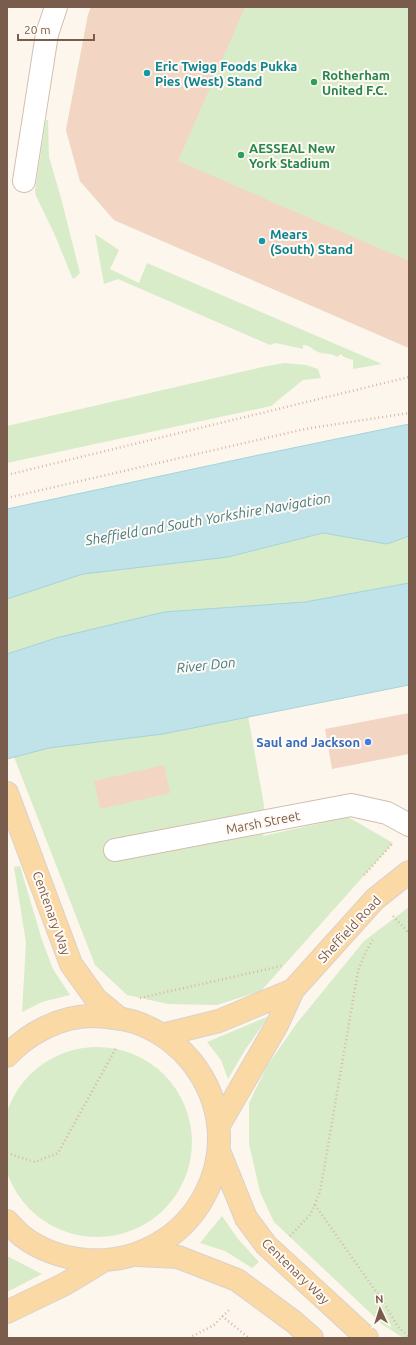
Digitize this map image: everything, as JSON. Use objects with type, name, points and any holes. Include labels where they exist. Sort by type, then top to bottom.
[{"type":"main road","name":"Centenary Way","points":[[7,793],[71,964],[96,999],[119,1018]]},
{"type":"main road","name":"Sheffield Road","points":[[219,1125],[277,1025],[293,990],[375,900],[409,872]]},
{"type":"main road","name":"Sheffield Road","points":[[162,1035],[219,1021],[293,990]]},
{"type":"main road","points":[[7,1056],[16,1046],[38,1031],[64,1020],[91,1016],[119,1018],[141,1024],[162,1035],[183,1052],[200,1073],[213,1098],[219,1125],[219,1151],[213,1178],[200,1204],[182,1226],[160,1243],[134,1255]]},
{"type":"main road","name":"Centenary Way","points":[[219,1151],[246,1218],[266,1245],[367,1338]]},
{"type":"main road","points":[[7,1221],[23,1236],[47,1251],[74,1259],[103,1261],[134,1255],[178,1257],[237,1280],[294,1322],[312,1338]]},
{"type":"main road","points":[[7,1312],[65,1284],[103,1261]]},
{"type":"street","points":[[24,181],[47,34],[56,7]]},
{"type":"street","name":"Marsh Street","points":[[115,850],[351,805],[387,813],[409,825]]},
{"type":"path","points":[[7,475],[409,377]]},
{"type":"path","points":[[7,498],[305,429],[409,413]]},
{"type":"path","points":[[387,920],[391,914]]},
{"type":"path","points":[[290,1237],[310,1215],[320,1192],[358,971],[365,953],[376,936]]},
{"type":"path","points":[[138,1000],[143,997],[281,966]]},
{"type":"path","points":[[7,1153],[35,1162],[58,1153],[116,1048]]},
{"type":"path","points":[[314,1204],[384,1303],[398,1327],[409,1337]]},
{"type":"path","points":[[189,1338],[214,1325],[230,1309]]},
{"type":"path","points":[[222,1316],[249,1338]]},
{"type":"green space","name":"AESSEAL New York Stadium","points":[[91,7],[409,7],[409,348],[114,220],[80,181],[66,130],[88,15]]},
{"type":"green space","points":[[46,120],[48,120],[49,157],[80,273],[74,279],[36,196],[35,190]]},
{"type":"green space","points":[[95,234],[119,250],[110,269],[139,283],[147,263],[382,364],[353,369],[353,360],[344,357],[341,354],[337,357],[331,354],[319,352],[306,345],[303,345],[303,349],[276,343],[270,345],[118,279],[104,284]]},
{"type":"green space","points":[[285,363],[306,365],[318,369],[321,378],[303,380],[271,406],[7,463],[7,426]]},
{"type":"green space","points":[[323,533],[387,544],[409,536],[409,583],[305,602],[56,638],[7,654],[7,599],[83,574],[228,557]]},
{"type":"green space","points":[[248,716],[264,805],[263,836],[348,817],[393,843],[261,991],[217,1005],[168,1004],[127,995],[95,965],[14,757],[49,748],[162,734]]},
{"type":"green space","points":[[20,866],[42,940],[53,969],[70,995],[42,1002],[22,1012],[26,943],[14,867]]},
{"type":"green space","points":[[409,907],[409,1338],[403,1338],[382,1324],[274,1222],[260,1192],[249,1144],[249,1103],[267,1066],[297,1023],[364,941]]},
{"type":"green space","points":[[269,1016],[245,1050],[228,1079],[221,1060],[207,1042]]},
{"type":"green space","points":[[88,1047],[106,1047],[125,1051],[142,1058],[164,1075],[176,1089],[185,1106],[192,1133],[192,1151],[185,1178],[176,1195],[164,1209],[142,1226],[125,1233],[106,1237],[88,1237],[69,1233],[52,1226],[30,1209],[18,1195],[6,1170],[2,1151],[2,1133],[6,1114],[13,1097],[30,1075],[44,1063],[69,1051]]},
{"type":"green space","points":[[222,1216],[238,1239],[259,1262],[252,1268],[225,1251],[200,1243]]},
{"type":"green space","points":[[7,1256],[42,1274],[7,1292]]},
{"type":"water","name":"Sheffield and South Yorkshire Navigation","points":[[409,424],[409,536],[387,544],[323,533],[228,557],[83,574],[7,599],[7,509]]},
{"type":"water","name":"River Don","points":[[409,583],[409,685],[163,734],[49,748],[7,759],[7,654],[56,638],[164,612],[305,602]]},
{"type":"building","points":[[91,7],[245,7],[178,161],[409,261],[409,348],[114,220],[80,181],[66,130],[88,15]]},
{"type":"building","name":"Saul and Jackson","points":[[409,713],[409,754],[332,769],[325,729]]},
{"type":"building","points":[[164,765],[170,793],[100,809],[94,781]]},
{"type":"place","name":"Eric Twigg Foods Pukka Pies (West) Stand","points":[[147,73]]},
{"type":"place","name":"Rotherham United F.C.","points":[[314,82]]},
{"type":"place","name":"AESSEAL New York Stadium","points":[[241,155]]},
{"type":"place","name":"Mears (South) Stand","points":[[262,241]]},
{"type":"place","name":"Saul and Jackson","points":[[368,742]]}]
